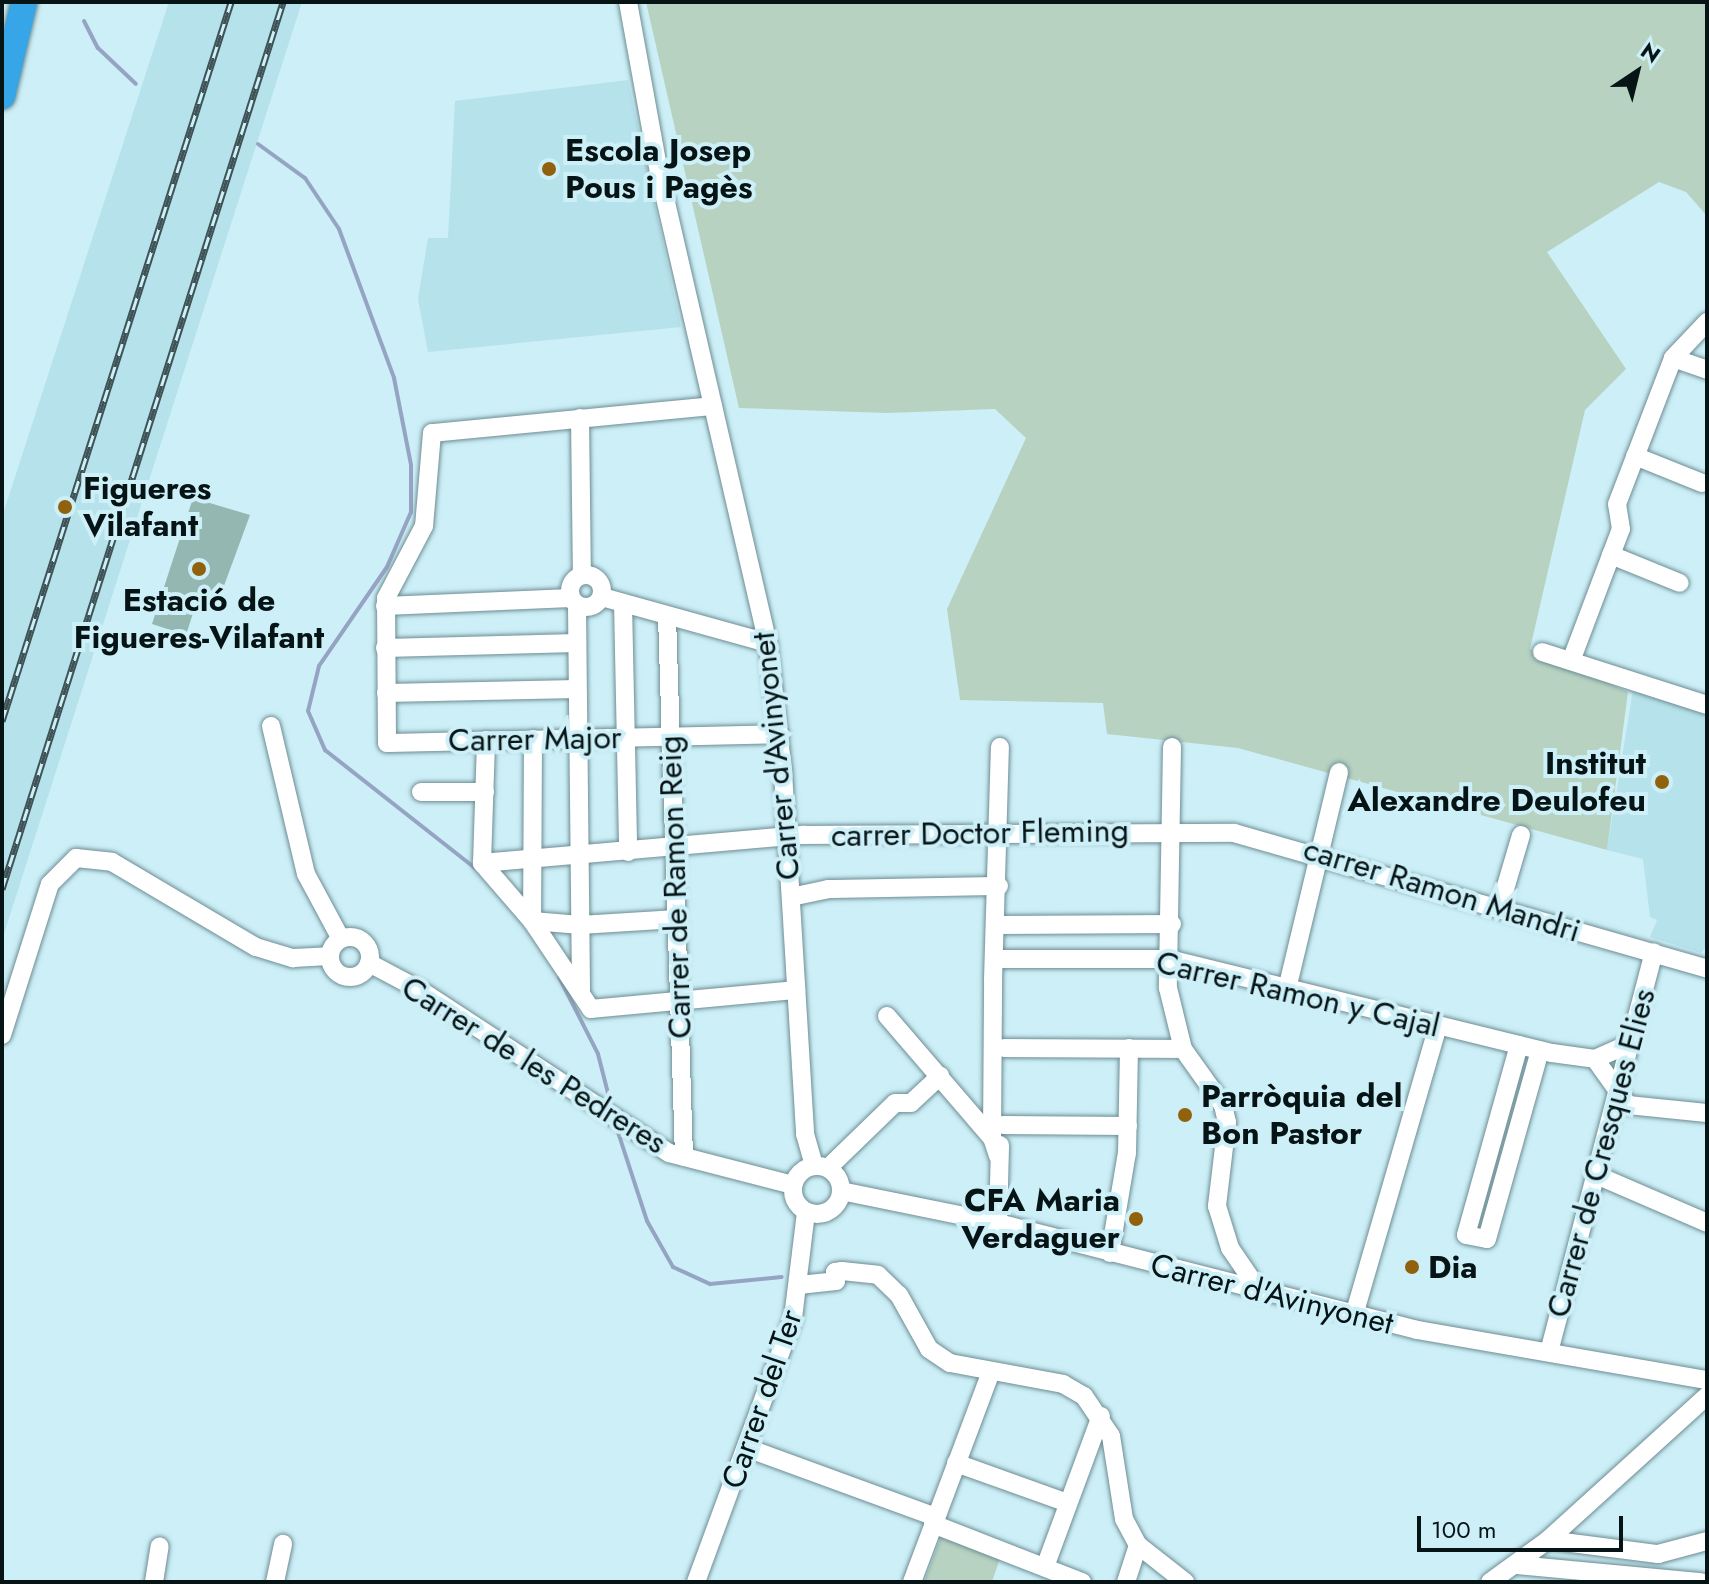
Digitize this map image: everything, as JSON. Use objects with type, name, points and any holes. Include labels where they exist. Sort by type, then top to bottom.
[{"type":"highway","points":[[2,96],[24,2]]},
{"type":"street","name":"Carrer d'Avinyonet","points":[[628,2],[700,351],[768,643],[780,734],[805,1134],[821,1167]]},
{"type":"street","points":[[1571,661],[1621,529],[1617,504],[1673,358],[1707,322]]},
{"type":"street","points":[[1673,358],[1707,370]]},
{"type":"street","points":[[577,689],[386,693],[385,606],[424,526],[432,433],[713,406]]},
{"type":"street","points":[[580,418],[582,575],[569,589],[574,602],[577,643],[581,992]]},
{"type":"street","points":[[1635,456],[1702,483]]},
{"type":"street","points":[[1611,555],[1680,583]]},
{"type":"street","points":[[582,575],[598,580],[602,597]]},
{"type":"street","points":[[385,606],[574,602],[596,605],[602,597]]},
{"type":"street","points":[[602,597],[768,643]]},
{"type":"street","points":[[623,603],[628,852]]},
{"type":"street","name":"Carrer de Ramon Reig","points":[[667,616],[684,1157]]},
{"type":"street","points":[[385,648],[577,643]]},
{"type":"street","points":[[1542,652],[1707,705]]},
{"type":"street","name":"Carrer Major","points":[[386,693],[387,743],[780,734]]},
{"type":"street","points":[[271,726],[306,874],[341,939]]},
{"type":"street","points":[[532,921],[533,739]]},
{"type":"street","points":[[486,740],[482,863],[532,921],[591,1009],[796,990]]},
{"type":"street","points":[[998,1223],[1000,747]]},
{"type":"street","points":[[1172,747],[1174,830],[1168,988],[1183,1049],[1223,1105],[1227,1122],[1217,1206],[1230,1248],[1260,1292]]},
{"type":"street","points":[[1287,989],[1339,772]]},
{"type":"street","points":[[421,792],[485,792]]},
{"type":"street","name":"carrer Doctor Fleming","points":[[482,863],[673,849],[787,836],[1174,830]]},
{"type":"street","name":"carrer Ramon Mandri","points":[[1174,830],[1248,835],[1500,906],[1707,969]]},
{"type":"street","points":[[1500,906],[1521,835]]},
{"type":"street","points":[[2,1035],[50,884],[76,858],[112,862],[256,947],[293,958],[329,956]]},
{"type":"street","points":[[791,897],[828,889],[999,886]]},
{"type":"street","points":[[532,921],[581,925],[676,919]]},
{"type":"street","name":"Carrer Ramon y Cajal","points":[[999,925],[1172,924]]},
{"type":"street","points":[[329,956],[341,939]]},
{"type":"street","points":[[329,956],[333,968],[349,977],[369,963],[363,942],[341,939]]},
{"type":"street","name":"Carrer de Cresques Elies","points":[[1549,1352],[1654,953]]},
{"type":"street","points":[[998,959],[1004,1048],[998,1140]]},
{"type":"street","name":"Carrer Ramon y Cajal","points":[[998,959],[1169,959],[1540,1050],[1595,1059]]},
{"type":"street","name":"Carrer de les Pedreres","points":[[369,963],[420,990],[623,1126],[684,1157],[763,1172],[793,1185]]},
{"type":"street","points":[[887,1016],[998,1140]]},
{"type":"street","points":[[1354,1315],[1438,1026]]},
{"type":"street","points":[[1629,1044],[1595,1059],[1618,1094],[1640,1109],[1707,1113]]},
{"type":"street","points":[[1519,1045],[1466,1235],[1487,1239],[1540,1050]]},
{"type":"street","points":[[1004,1048],[1183,1049]]},
{"type":"street","points":[[1110,1253],[1128,1126],[1129,1048]]},
{"type":"street","points":[[821,1167],[841,1191],[829,1211],[806,1212],[795,1200],[793,1185],[821,1167],[895,1103],[911,1103],[940,1076]]},
{"type":"street","points":[[998,1140],[1128,1126]]},
{"type":"street","points":[[1594,1174],[1707,1223]]},
{"type":"street","name":"Carrer d'Avinyonet","points":[[841,1191],[998,1223],[1354,1315],[1707,1380]]},
{"type":"street","name":"Carrer del Ter","points":[[696,1582],[793,1318],[806,1212]]},
{"type":"street","points":[[799,1285],[836,1281],[835,1272],[842,1271],[886,1279],[929,1349],[950,1363],[990,1374],[1063,1384],[1084,1396],[1101,1416],[1111,1436],[1124,1519],[1138,1545],[1185,1582]]},
{"type":"street","points":[[912,1582],[990,1374]]},
{"type":"street","points":[[1490,1582],[1548,1540],[1707,1396]]},
{"type":"street","points":[[1045,1567],[1101,1416]]},
{"type":"street","points":[[747,1448],[934,1520],[1082,1582]]},
{"type":"street","points":[[956,1463],[1068,1503]]},
{"type":"street","points":[[1548,1540],[1658,1554],[1707,1541]]},
{"type":"street","points":[[275,1582],[283,1544]]},
{"type":"street","points":[[1126,1582],[1138,1545]]},
{"type":"street","points":[[154,1582],[160,1546]]},
{"type":"street","points":[[1517,1565],[1701,1582]]},
{"type":"shaded area","points":[[169,2],[302,2],[2,940],[2,517]]},
{"type":"shaded area","name":"Escola Josep Pous i Pagès","points":[[628,80],[681,327],[428,352],[418,299],[428,238],[448,238],[455,101]]},
{"type":"shaded area","name":"Institut Alexandre Deulofeu","points":[[1633,690],[1707,713],[1707,946],[1701,953],[1650,937],[1657,920],[1650,917],[1643,859],[1607,850]]},
{"type":"green space","points":[[646,2],[1707,2],[1707,216],[1686,192],[1659,182],[1547,252],[1626,369],[1585,410],[1530,649],[1628,692],[1607,850],[1238,748],[1107,734],[1103,703],[960,700],[947,609],[1026,438],[995,409],[887,413],[739,408]]},
{"type":"green space","points":[[941,1537],[1000,1558],[992,1582],[924,1582]]},
{"type":"building","name":"Estació de Figueres-Vilafant","points":[[193,498],[250,515],[214,613],[195,607],[186,635],[152,624]]},
{"type":"waterway","points":[[84,21],[98,48],[136,84]]},
{"type":"waterway","points":[[258,144],[305,178],[339,229],[394,378],[411,465],[411,512],[387,567],[319,666],[308,711],[325,750],[476,869]]},
{"type":"waterway","points":[[559,977],[598,1054],[612,1109]]},
{"type":"waterway","points":[[616,1126],[647,1221],[673,1267],[710,1284],[782,1277]]},
{"type":"railway","points":[[2,721],[231,2]]},
{"type":"railway","points":[[2,889],[283,2]]},
{"type":"place","name":"Escola Josep Pous i Pagès","points":[[549,169]]},
{"type":"place","name":"Figueres Vilafant","points":[[65,507]]},
{"type":"place","name":"Estació de Figueres-Vilafant","points":[[199,569]]},
{"type":"place","name":"Institut Alexandre Deulofeu","points":[[1662,782]]},
{"type":"place","name":"Parròquia del Bon Pastor","points":[[1185,1115]]},
{"type":"place","name":"CFA Maria Verdaguer","points":[[1136,1219]]},
{"type":"place","name":"Dia","points":[[1412,1267]]}]
